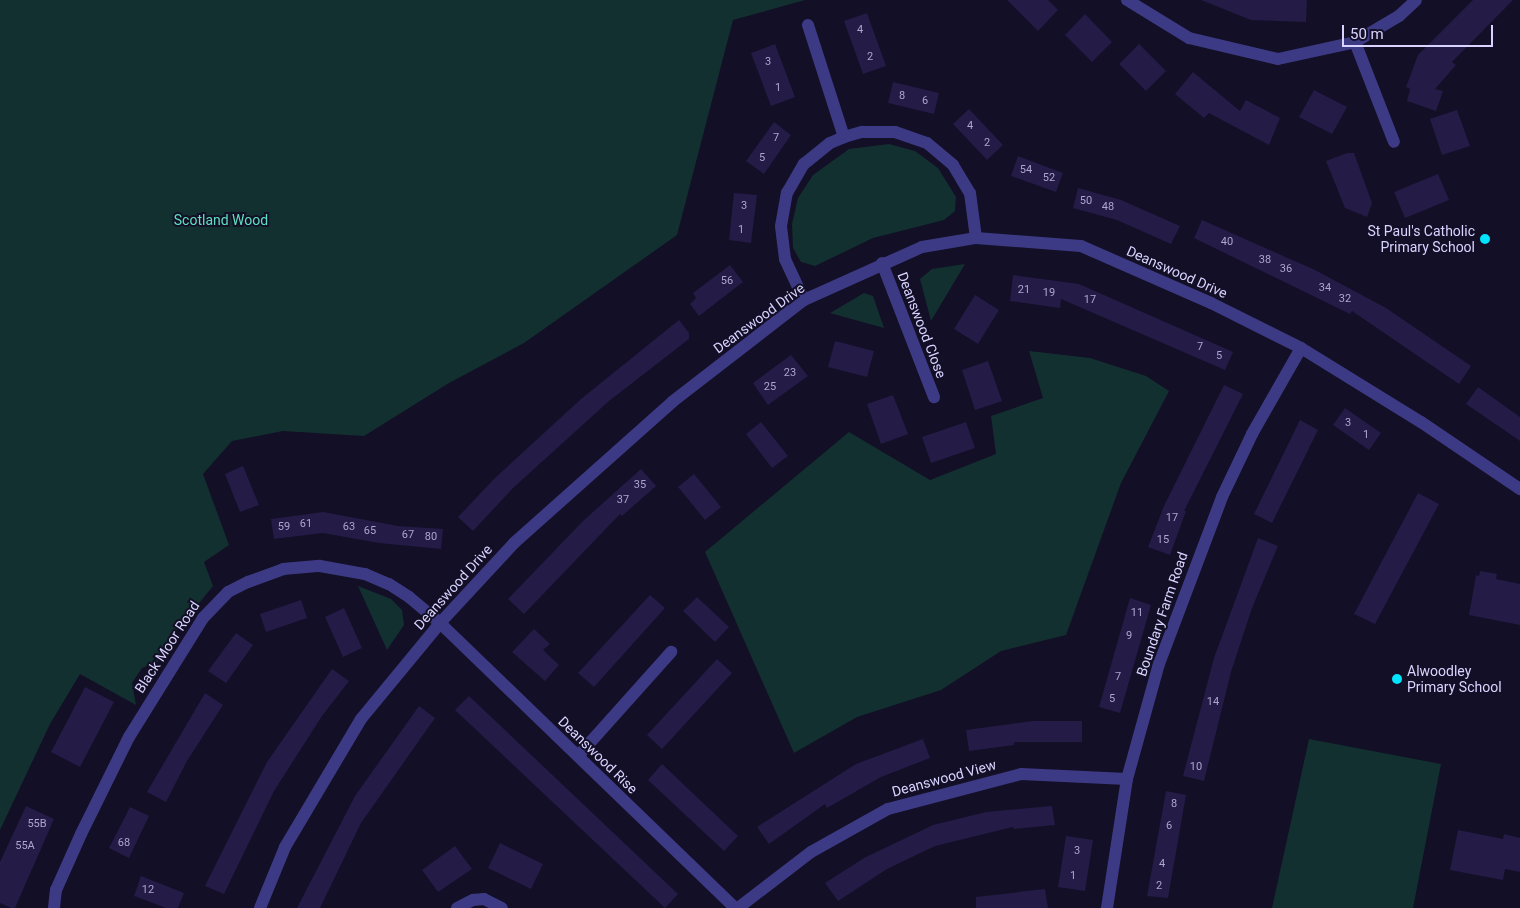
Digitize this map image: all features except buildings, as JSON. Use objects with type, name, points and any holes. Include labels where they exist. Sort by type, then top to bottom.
[{"type":"street","points":[[1127,0],[1189,38],[1278,59],[1355,42],[1399,16],[1416,0]]},
{"type":"street","points":[[808,25],[844,137]]},
{"type":"street","points":[[1355,42],[1394,142]]},
{"type":"street","points":[[804,300],[785,259],[781,226],[787,193],[804,164],[830,143],[844,137],[862,132],[895,132],[927,143],[953,164],[970,193],[976,238]]},
{"type":"street","name":"Deanswood Drive","points":[[260,908],[285,847],[362,719],[440,623],[521,536],[672,402],[804,300],[882,263],[922,247],[976,238],[1081,246],[1211,303],[1301,348],[1421,422],[1520,489]]},
{"type":"street","name":"Deanswood Close","points":[[882,263],[934,398]]},
{"type":"street","name":"Boundary Farm Road","points":[[1107,908],[1127,779],[1160,664],[1222,497],[1252,434],[1301,348]]},
{"type":"street","name":"Black Moor Road","points":[[54,908],[56,890],[81,834],[129,737],[190,636],[214,604],[228,592],[283,569],[339,567],[389,584],[440,623]]},
{"type":"street","name":"Deanswood Rise","points":[[440,623],[737,908]]},
{"type":"street","points":[[578,756],[671,652]]},
{"type":"street","name":"Deanswood View","points":[[737,908],[811,852],[888,809],[1021,774],[1127,779]]},
{"type":"street","points":[[457,908],[473,900],[484,899],[502,908]]},
{"type":"green space","name":"Scotland Wood","points":[[0,0],[805,0],[733,20],[677,235],[524,343],[449,383],[364,436],[283,431],[232,441],[203,474],[229,545],[204,562],[213,586],[173,635],[158,662],[142,668],[132,683],[136,705],[80,674],[50,724],[0,830]]},
{"type":"green space","points":[[889,144],[915,151],[938,168],[956,197],[955,211],[944,220],[873,238],[815,266],[801,262],[793,248],[792,224],[798,198],[813,175],[849,149]]},
{"type":"green space","points":[[965,264],[931,321],[920,279],[932,269]]},
{"type":"green space","points":[[864,293],[873,296],[884,328],[830,313]]},
{"type":"green space","points":[[1029,351],[1090,358],[1146,376],[1169,391],[1121,483],[1066,635],[1001,651],[941,690],[857,717],[794,753],[705,552],[849,432],[930,480],[996,454],[991,416],[1043,398]]},
{"type":"green space","points":[[358,586],[391,599],[402,610],[404,625],[387,650]]},
{"type":"green space","points":[[1309,739],[1441,764],[1413,908],[1272,908]]},
{"type":"place","name":"St Paul's Catholic Primary School","points":[[1485,239]]},
{"type":"place","name":"Alwoodley Primary School","points":[[1397,679]]}]
